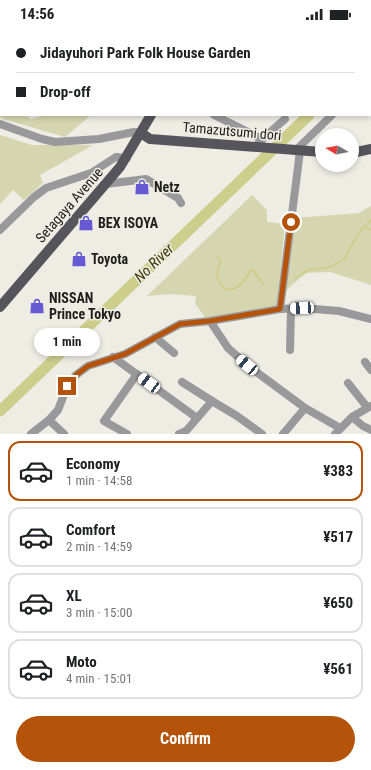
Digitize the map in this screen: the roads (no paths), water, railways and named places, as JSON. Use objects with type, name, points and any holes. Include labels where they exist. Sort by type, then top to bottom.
[{"type":"main road","name":"Setagaya Avenue","points":[[0,307],[127,158],[150,116]]},
{"type":"main road","name":"Tamazutsumi dori","points":[[141,134],[150,139],[315,152]]},
{"type":"main road","points":[[359,152],[371,149]]},
{"type":"street","points":[[216,116],[262,139]]},
{"type":"street","points":[[280,309],[295,151],[331,116]]},
{"type":"street","points":[[254,147],[285,119]]},
{"type":"street","points":[[0,124],[55,142],[99,139],[134,132],[141,134]]},
{"type":"street","points":[[0,230],[34,197],[46,188],[90,173],[116,157],[127,158]]},
{"type":"street","points":[[106,184],[146,179],[178,198],[181,203]]},
{"type":"street","points":[[31,434],[49,420],[58,410],[67,386],[76,375],[88,366],[125,354],[180,324],[209,325],[280,309],[339,311],[371,319]]},
{"type":"street","points":[[290,350],[291,309]]},
{"type":"street","points":[[209,325],[228,348],[305,408],[338,431],[352,417],[369,407],[348,383]]},
{"type":"street","points":[[154,337],[174,353]]},
{"type":"street","points":[[113,357],[197,418]]},
{"type":"street","points":[[365,362],[371,370]]},
{"type":"street","points":[[127,434],[104,421],[137,374]]},
{"type":"street","points":[[182,382],[212,402],[237,416],[262,434]]},
{"type":"street","points":[[185,433],[212,402]]},
{"type":"street","points":[[283,434],[305,408]]},
{"type":"street","points":[[352,417],[363,426],[371,430]]},
{"type":"street","points":[[49,420],[64,434]]},
{"type":"waterway","name":"No River","points":[[0,411],[308,116]]},
{"type":"waterway","points":[[295,278],[309,270],[330,267],[344,259],[360,231],[371,220]]},
{"type":"waterway","points":[[365,227],[371,230]]},
{"type":"waterway","points":[[217,256],[221,261],[217,274],[222,286],[225,288],[233,289],[242,284],[251,270],[253,270],[263,284]]},
{"type":"place","name":"Netz","points":[[142,187]]},
{"type":"place","name":"BEX ISOYA","points":[[86,223]]},
{"type":"place","name":"Toyota","points":[[79,259]]},
{"type":"place","name":"NISSAN Prince Tokyo","points":[[37,306]]}]
